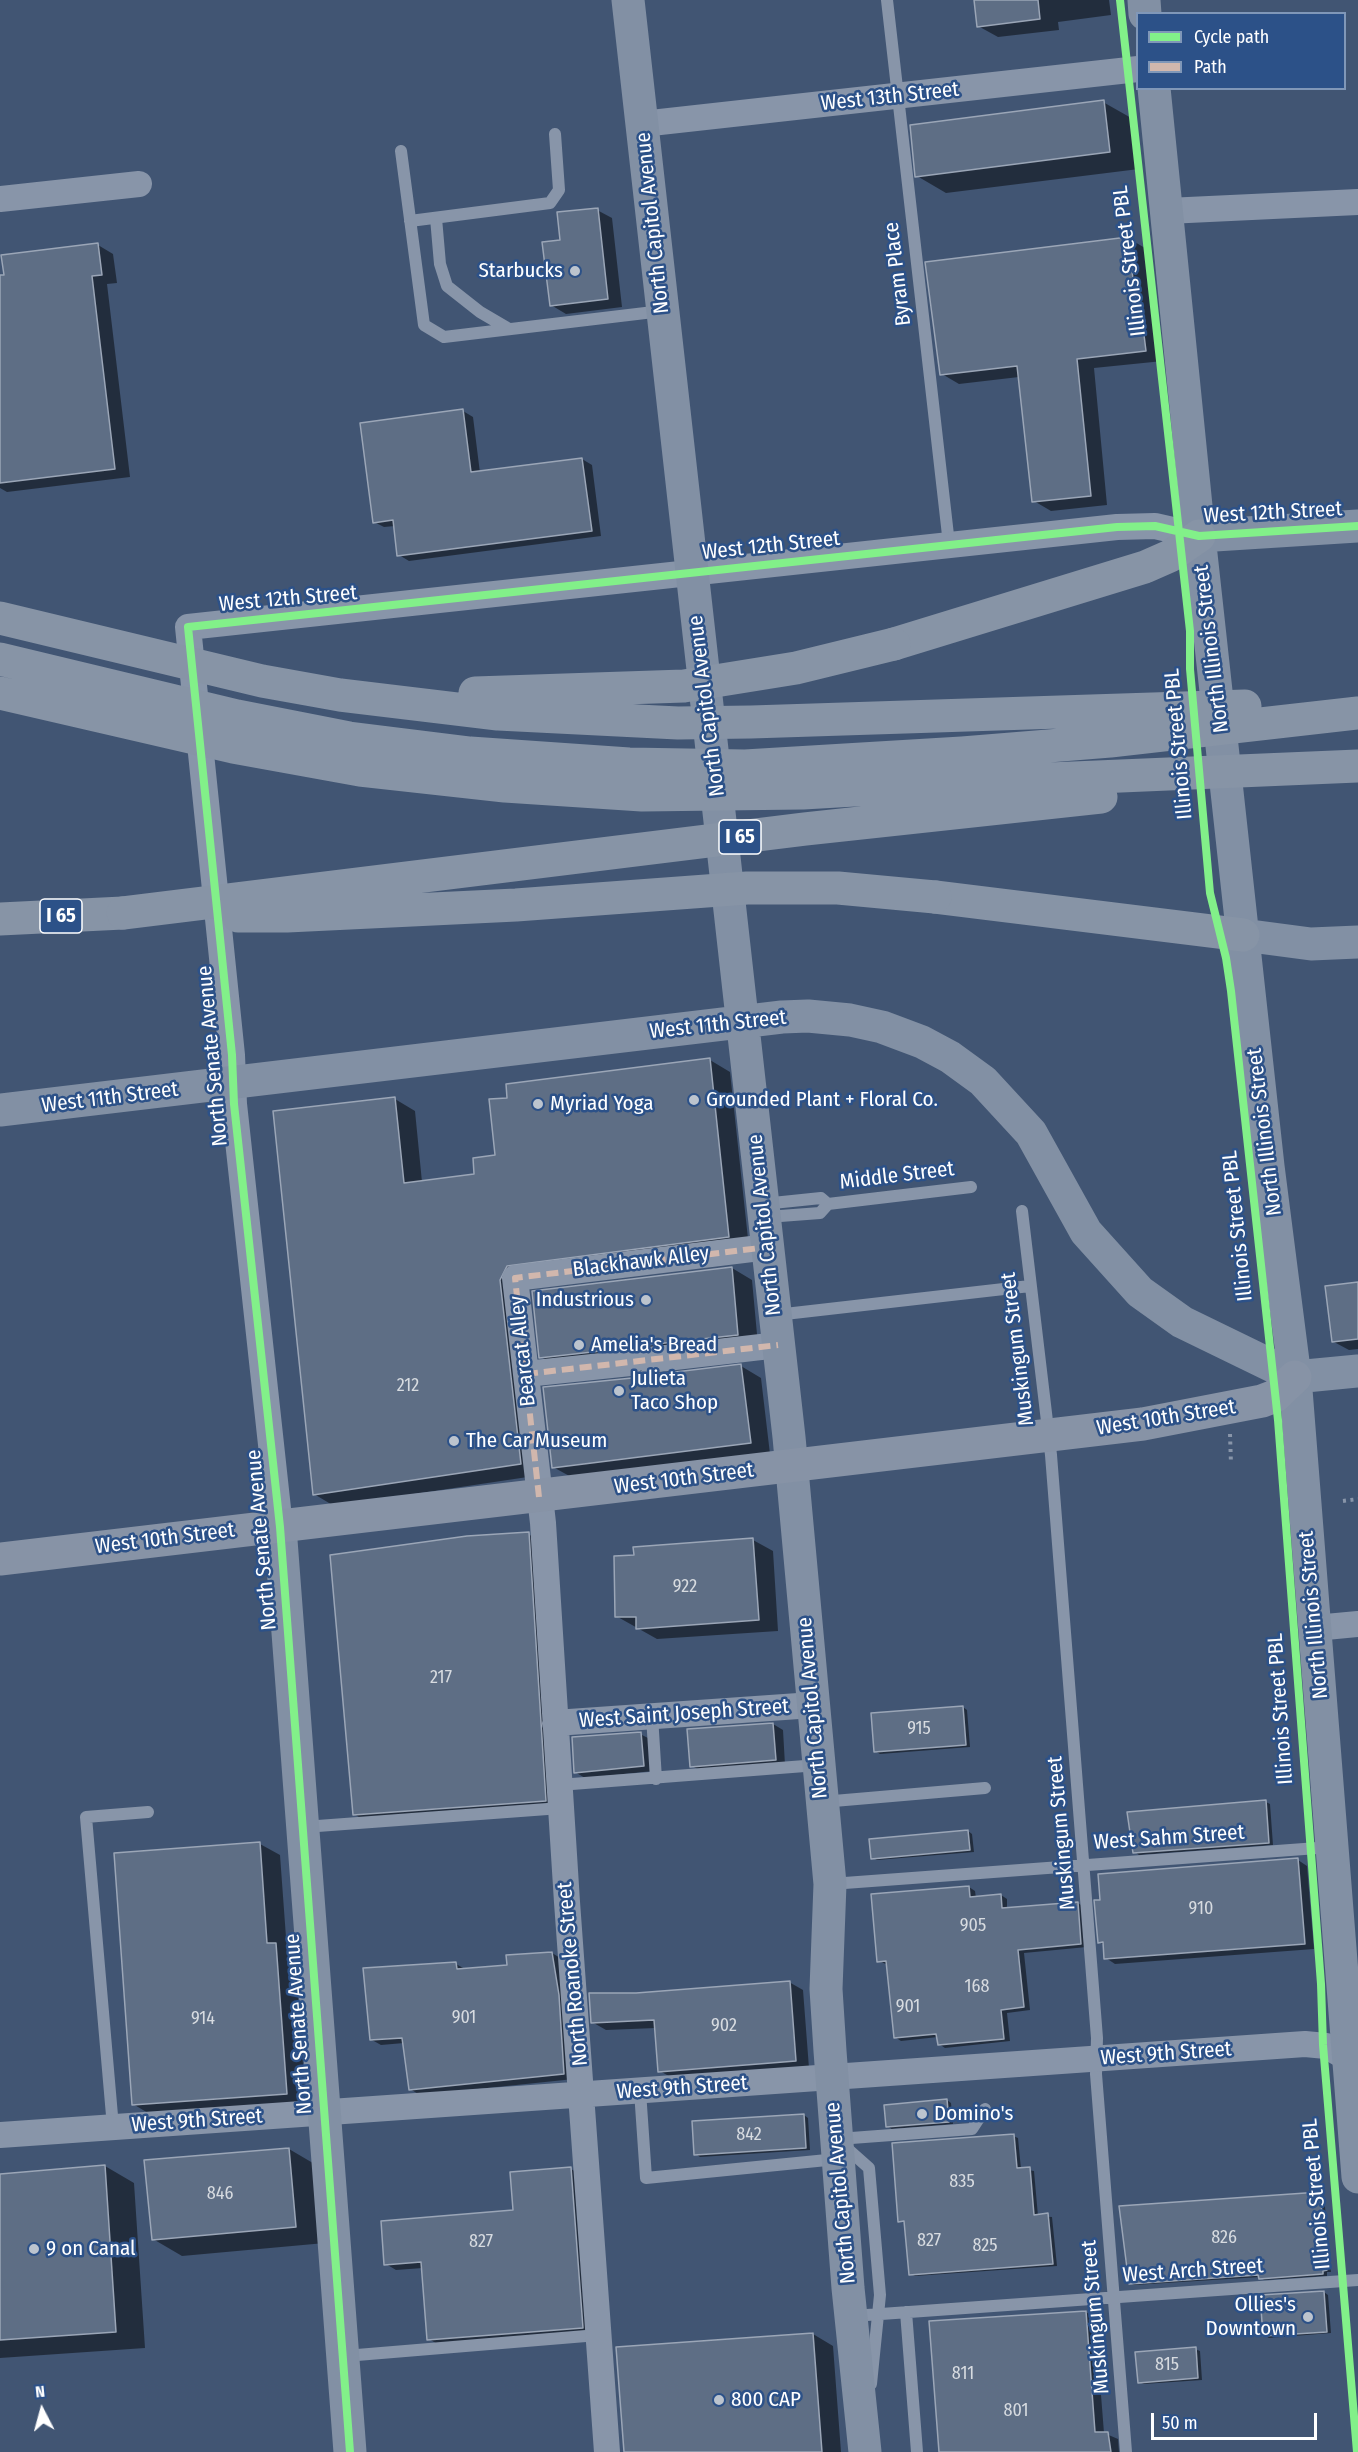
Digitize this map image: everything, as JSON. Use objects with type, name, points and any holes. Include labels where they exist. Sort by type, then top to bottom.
[{"type":"highway","points":[[340,695],[600,691],[684,686],[796,668],[894,644],[1145,567],[1170,556],[1199,536]]},
{"type":"highway","points":[[0,618],[164,659],[340,695],[498,714],[678,723],[965,717],[1358,701]]},
{"type":"highway","points":[[0,659],[237,716],[349,738],[470,753],[629,764],[745,766],[962,753],[1110,741],[1358,713]]},
{"type":"highway","points":[[0,693],[233,747],[360,770],[505,786],[642,795],[802,793],[1026,780],[1358,766]]},
{"type":"highway","name":"I 65","points":[[0,919],[123,913],[897,819],[1358,772]]},
{"type":"highway","points":[[123,913],[287,916],[516,905],[758,888],[837,888],[934,897],[1243,935]]},
{"type":"main road","name":"North Capitol Avenue","points":[[628,0],[791,1466],[830,1884],[826,1989],[837,2149],[865,2315],[865,2447]]},
{"type":"main road","name":"North Illinois Street","points":[[1154,90],[1199,536],[1295,1377],[1332,1847],[1353,2063],[1358,2177]]},
{"type":"main road","name":"West 12th Street","points":[[1199,536],[1358,526]]},
{"type":"main road","points":[[1243,935],[1311,944],[1358,942]]},
{"type":"main road","name":"West 11th Street","points":[[0,1110],[743,1022],[808,1016],[850,1020],[902,1033],[950,1057],[998,1095],[1032,1133],[1086,1232],[1140,1292],[1182,1322],[1295,1377]]},
{"type":"main road","points":[[1295,1377],[1358,1371]]},
{"type":"main road","name":"West 10th Street","points":[[0,1559],[1143,1424],[1250,1405],[1275,1396],[1295,1377]]},
{"type":"main road","name":"North Senate Avenue","points":[[280,1527],[350,2452]]},
{"type":"street","name":"West 13th Street","points":[[642,124],[1136,69]]},
{"type":"street","points":[[0,199],[139,184]]},
{"type":"street","points":[[1167,211],[1358,202]]},
{"type":"street","name":"West 12th Street","points":[[188,627],[1134,526],[1155,526],[1199,536]]},
{"type":"street","name":"North Senate Avenue","points":[[188,627],[280,1527]]},
{"type":"street","name":"Blackhawk Alley","points":[[515,1278],[765,1223]]},
{"type":"street","name":"Bearcat Alley","points":[[515,1278],[539,1497]]},
{"type":"street","points":[[526,1374],[639,1361],[777,1330]]},
{"type":"street","name":"North Roanoke Street","points":[[539,1497],[607,2452]]},
{"type":"street","points":[[1315,1628],[1358,1624]]},
{"type":"street","name":"West Saint Joseph Street","points":[[555,1723],[813,1705]]},
{"type":"street","name":"West 9th Street","points":[[0,2135],[1315,2044],[1341,2054],[1353,2063]]},
{"type":"lane","name":"Byram Place","points":[[887,0],[949,544]]},
{"type":"lane","points":[[410,221],[550,203],[559,190],[555,134]]},
{"type":"lane","points":[[401,151],[424,325],[444,337],[663,311]]},
{"type":"lane","points":[[436,218],[440,264],[447,286],[509,329]]},
{"type":"lane","name":"Middle Street","points":[[765,1223],[821,1198],[828,1204],[971,1187]]},
{"type":"lane","name":"Muskingum Street","points":[[1022,1211],[1048,1435],[1084,1864],[1097,2038],[1096,2059],[1126,2452]]},
{"type":"lane","points":[[777,1330],[1030,1286]]},
{"type":"lane","points":[[652,1716],[656,1779]]},
{"type":"lane","points":[[303,1827],[560,1797],[656,1779],[819,1765]]},
{"type":"lane","points":[[822,1802],[985,1788]]},
{"type":"lane","points":[[113,2127],[86,1817],[148,1812]]},
{"type":"lane","name":"West Sahm Street","points":[[830,1884],[1332,1847]]},
{"type":"lane","points":[[640,2091],[646,2178],[972,2129],[985,2109]]},
{"type":"lane","name":"West Arch Street","points":[[865,2315],[1358,2280]]},
{"type":"lane","points":[[906,2312],[917,2452]]},
{"type":"lane","points":[[342,2357],[598,2335]]},
{"type":"path","points":[[1229,1428],[1231,1464]]},
{"type":"path","points":[[1343,1501],[1358,1499]]},
{"type":"building","points":[[974,0],[1038,0],[1040,19],[977,27]]},
{"type":"building","points":[[1104,100],[1110,152],[915,177],[910,125]]},
{"type":"building","name":"Starbucks","points":[[598,208],[608,299],[550,306],[542,242],[560,240],[557,212]]},
{"type":"building","points":[[1128,237],[1136,304],[1140,303],[1146,351],[1077,359],[1091,496],[1032,502],[1017,366],[940,375],[925,262]]},
{"type":"building","points":[[98,243],[102,275],[92,276],[115,469],[0,483],[0,275],[4,275],[1,255]]},
{"type":"building","points":[[463,409],[471,472],[582,458],[592,531],[397,556],[393,520],[373,523],[360,423]]},
{"type":"building","points":[[710,1058],[729,1237],[507,1266],[500,1280],[521,1464],[313,1495],[273,1111],[395,1097],[404,1183],[474,1174],[473,1158],[495,1155],[489,1099],[507,1098],[506,1084]]},
{"type":"building","points":[[732,1267],[738,1335],[647,1345],[638,1351],[628,1348],[539,1358],[532,1291]]},
{"type":"building","points":[[1358,1282],[1358,1339],[1332,1342],[1325,1286]]},
{"type":"building","points":[[741,1364],[751,1443],[552,1468],[543,1387],[632,1378],[641,1372],[651,1375]]},
{"type":"building","points":[[529,1532],[546,1801],[353,1815],[330,1555],[467,1536]]},
{"type":"building","points":[[753,1538],[759,1620],[636,1629],[636,1617],[615,1617],[614,1556],[634,1555],[633,1547]]},
{"type":"building","points":[[963,1706],[966,1745],[874,1752],[871,1713]]},
{"type":"building","points":[[773,1723],[776,1760],[690,1767],[687,1729]]},
{"type":"building","points":[[641,1732],[644,1766],[574,1773],[572,1737]]},
{"type":"building","points":[[1266,1800],[1269,1843],[1133,1853],[1127,1812]]},
{"type":"building","points":[[968,1830],[970,1850],[871,1859],[869,1839]]},
{"type":"building","points":[[260,1842],[267,1943],[276,1943],[287,2094],[132,2105],[114,1853]]},
{"type":"building","points":[[1298,1858],[1305,1944],[1104,1959],[1103,1942],[1098,1943],[1094,1900],[1100,1900],[1098,1874]]},
{"type":"building","points":[[969,1886],[970,1897],[1001,1894],[1002,1908],[1078,1902],[1081,1944],[1018,1950],[1024,2007],[1001,2010],[1004,2039],[938,2045],[936,2034],[894,2038],[886,1961],[877,1962],[871,1894]]},
{"type":"building","points":[[552,1952],[559,1995],[564,2074],[409,2090],[402,2038],[370,2040],[363,1968],[456,1962],[457,1969],[507,1965],[506,1955]]},
{"type":"building","points":[[790,1981],[796,2061],[658,2072],[654,2020],[591,2023],[589,1993],[636,1993]]},
{"type":"building","points":[[947,2099],[949,2122],[886,2127],[884,2105]]},
{"type":"building","points":[[804,2114],[806,2148],[694,2155],[692,2121]]},
{"type":"building","points":[[1014,2134],[1017,2168],[1030,2167],[1034,2215],[1048,2213],[1053,2264],[909,2275],[904,2221],[898,2222],[892,2143]]},
{"type":"building","points":[[289,2148],[296,2227],[152,2240],[144,2160]]},
{"type":"building","name":"9 on Canal","points":[[105,2165],[116,2332],[0,2340],[0,2174]]},
{"type":"building","points":[[571,2167],[583,2328],[427,2340],[421,2262],[384,2265],[381,2221],[513,2210],[510,2172]]},
{"type":"building","points":[[1320,2192],[1327,2270],[1323,2271],[1323,2274],[1259,2279],[1258,2275],[1129,2284],[1119,2206]]},
{"type":"building","points":[[1324,2291],[1327,2332],[1263,2336],[1260,2295]]},
{"type":"building","points":[[1086,2311],[1095,2432],[1108,2432],[1111,2452],[939,2452],[929,2321]]},
{"type":"building","name":"800 CAP","points":[[813,2333],[822,2452],[624,2452],[616,2347]]},
{"type":"building","points":[[1196,2347],[1198,2378],[1138,2383],[1135,2352]]},
{"type":"marked path","points":[[539,1497],[515,1278],[768,1247]]},
{"type":"marked path","points":[[526,1374],[778,1345]]},
{"type":"cycle path","name":"Illinois Street PBL","points":[[1120,0],[1190,631],[1190,669],[1210,893],[1226,958],[1231,991],[1278,1420],[1321,1984],[1323,2045],[1357,2452]]},
{"type":"cycle path","points":[[350,2452],[280,1527],[234,1104],[232,1055],[188,627],[1117,527],[1155,526],[1199,536],[1358,526]]},
{"type":"place","name":"Starbucks","points":[[575,271]]},
{"type":"place","name":"Grounded Plant + Floral Co.","points":[[694,1100]]},
{"type":"place","name":"Myriad Yoga","points":[[538,1104]]},
{"type":"place","name":"Industrious","points":[[646,1300]]},
{"type":"place","name":"Amelia's Bread","points":[[579,1345]]},
{"type":"place","name":"Julieta Taco Shop","points":[[619,1391]]},
{"type":"place","name":"The Car Museum","points":[[454,1441]]},
{"type":"place","name":"Domino's","points":[[922,2114]]},
{"type":"place","name":"9 on Canal","points":[[34,2249]]},
{"type":"place","name":"Ollies's Downtown","points":[[1308,2317]]},
{"type":"place","name":"800 CAP","points":[[719,2400]]}]
